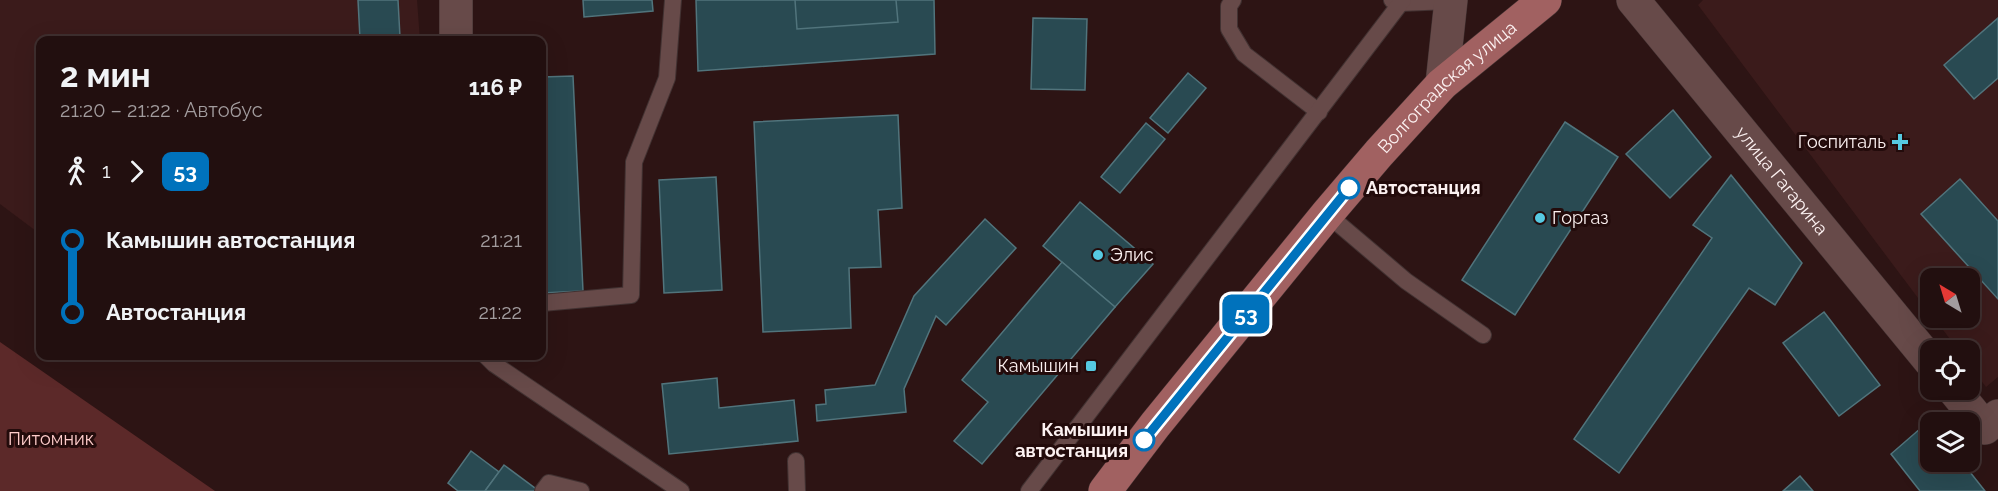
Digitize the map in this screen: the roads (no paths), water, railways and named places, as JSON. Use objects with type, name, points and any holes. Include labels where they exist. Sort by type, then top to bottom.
[{"type":"main road","name":"Волгоградская улица","points":[[1105,491],[1155,425],[1326,214],[1442,84],[1545,0]]},
{"type":"street","points":[[456,0],[456,36]]},
{"type":"street","points":[[1442,84],[1450,0]]},
{"type":"street","name":"улица Гагарина","points":[[1632,0],[1920,350]]},
{"type":"street","points":[[1962,400],[1985,428],[1998,416]]},
{"type":"lane","points":[[546,303],[631,295],[634,162],[667,78],[673,0]]},
{"type":"lane","points":[[1233,0],[1229,6],[1229,29],[1244,54],[1319,112]]},
{"type":"lane","points":[[1029,491],[1319,112],[1398,1],[1450,0]]},
{"type":"lane","points":[[1326,214],[1406,281],[1483,335]]},
{"type":"lane","points":[[490,360],[681,491]]},
{"type":"lane","points":[[796,461],[797,491]]},
{"type":"lane","points":[[543,491],[549,483],[580,491]]},
{"type":"place","name":"Госпиталь","points":[[1900,142]]},
{"type":"place","name":"Автостанция","points":[[1349,188]]},
{"type":"place","name":"Горгаз","points":[[1540,218]]},
{"type":"place","name":"Элис","points":[[1098,255]]},
{"type":"place","name":"Камышин","points":[[1091,366]]},
{"type":"place","name":"Камышин автостанция","points":[[1144,440]]},
{"type":"park label","name":"Питомник","points":[[51,439]]}]
